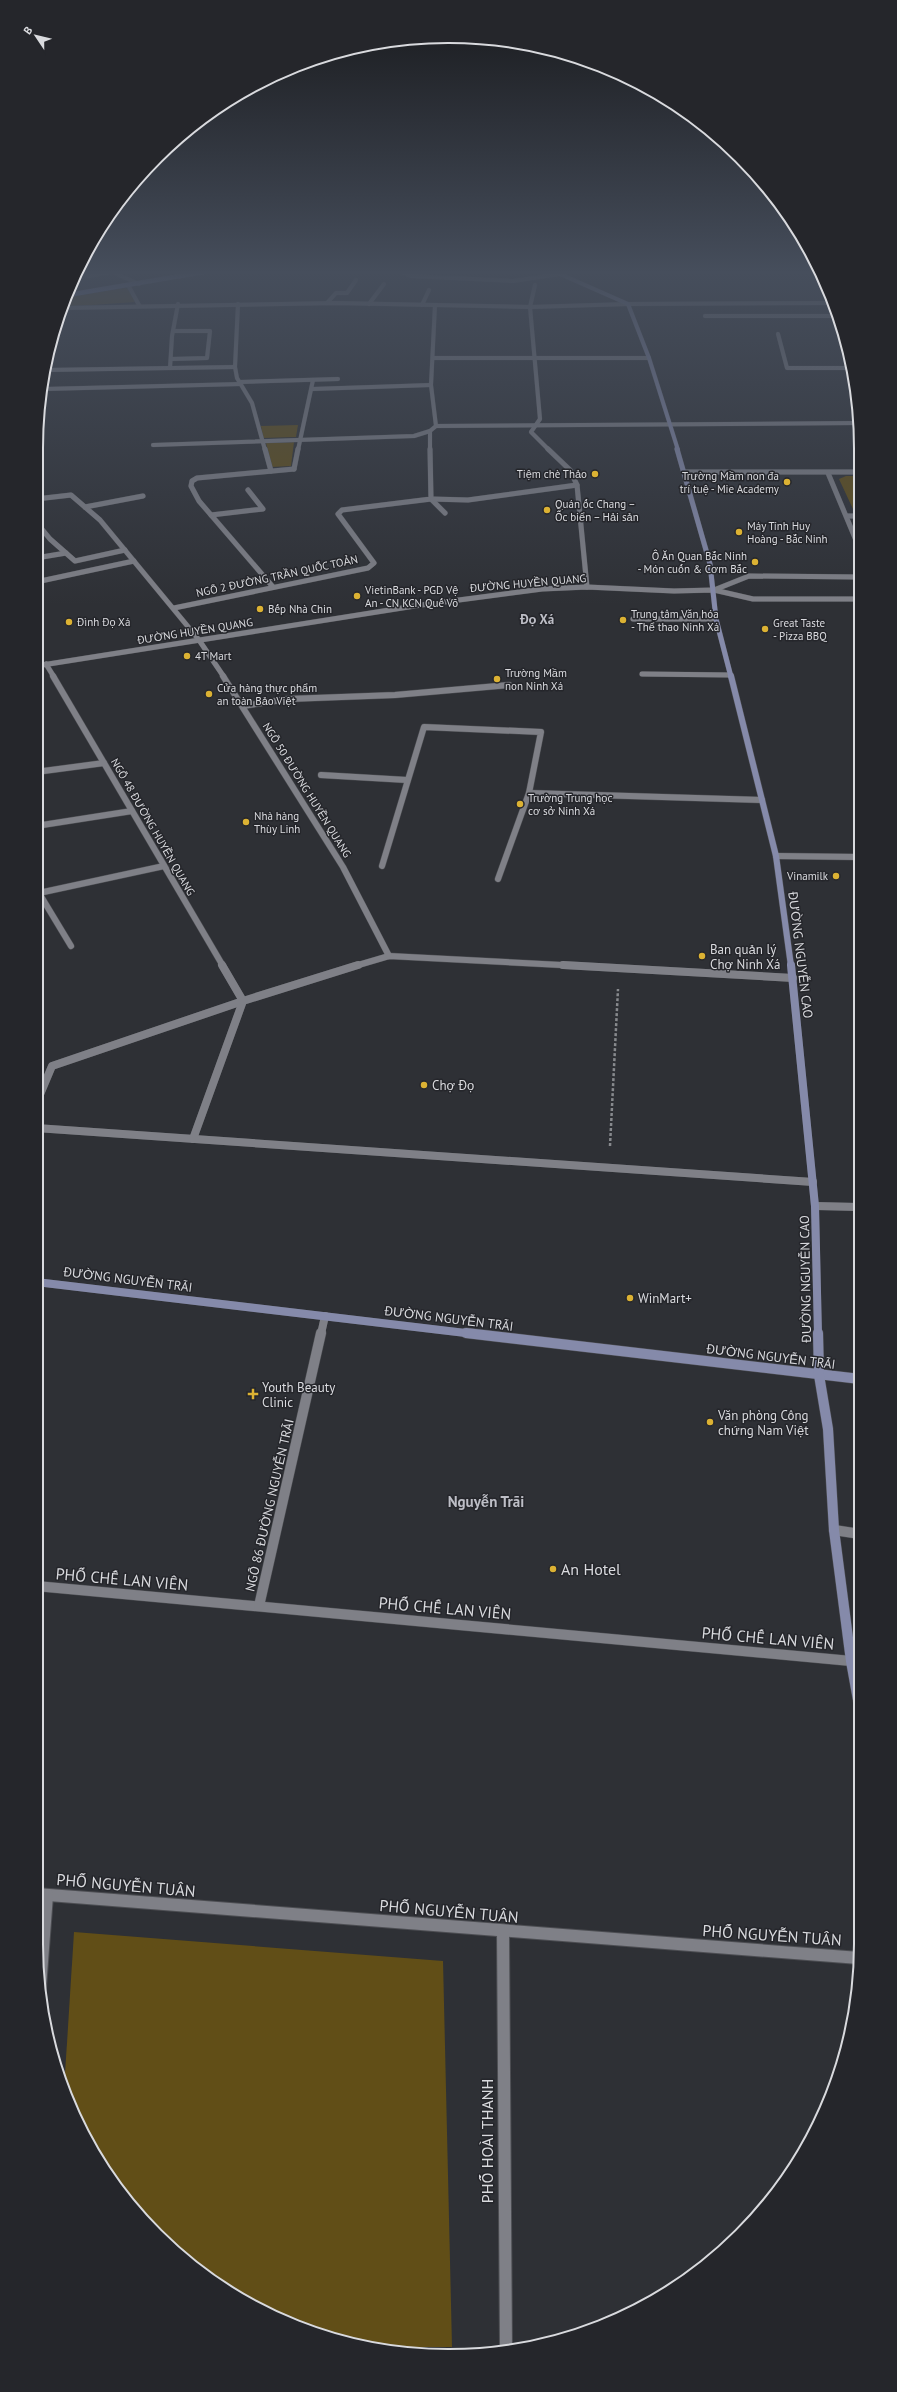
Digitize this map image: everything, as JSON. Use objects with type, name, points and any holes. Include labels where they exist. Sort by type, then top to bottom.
[{"type":"main road","name":"ĐƯỜNG NGUYỄN CAO","points":[[657,382],[670,423],[710,564],[716,619],[732,675],[776,856],[793,978],[815,1206],[819,1375],[828,1429],[834,1530],[854,1678]]},
{"type":"main road","name":"ĐƯỜNG NGUYỄN TRÃI","points":[[43,1283],[854,1378]]},
{"type":"street","points":[[47,389],[273,382]]},
{"type":"street","points":[[273,587],[199,501],[191,486],[192,481],[206,477],[294,469],[299,439],[313,382]]},
{"type":"street","points":[[432,382],[436,426]]},
{"type":"street","points":[[536,382],[540,419],[531,432],[570,470],[576,485],[587,587]]},
{"type":"street","points":[[240,383],[252,402],[271,471]]},
{"type":"street","points":[[312,389],[432,385]]},
{"type":"street","points":[[153,445],[262,440],[414,436],[430,431],[436,426],[670,423],[853,423]]},
{"type":"street","points":[[430,431],[431,499],[445,512]]},
{"type":"street","points":[[684,472],[854,472]]},
{"type":"street","points":[[828,473],[854,534]]},
{"type":"street","points":[[431,499],[468,500],[576,485]]},
{"type":"street","points":[[211,515],[263,509],[248,490]]},
{"type":"street","name":"NGÕ 50 ĐƯỜNG HUYỀN QUANG","points":[[43,498],[71,495],[100,520],[199,640],[243,706],[343,867],[390,956]]},
{"type":"street","points":[[85,508],[143,496]]},
{"type":"street","name":"NGÕ 2 ĐƯỜNG TRẦN QUỐC TOẢN","points":[[174,608],[368,568],[374,563],[338,514],[342,510],[431,499]]},
{"type":"street","points":[[847,516],[854,516]]},
{"type":"street","points":[[43,530],[50,539],[76,561],[125,550]]},
{"type":"street","points":[[43,557],[66,553]]},
{"type":"street","points":[[43,580],[134,561]]},
{"type":"street","name":"ĐƯỜNG HUYỀN QUANG","points":[[714,590],[749,576],[854,577]]},
{"type":"street","name":"ĐƯỜNG HUYỀN QUANG","points":[[43,665],[512,592],[587,587],[674,591],[714,590],[753,599],[854,599]]},
{"type":"street","points":[[633,619],[716,619]]},
{"type":"street","name":"NGÕ 48 ĐƯỜNG HUYỀN QUANG","points":[[46,664],[243,1001]]},
{"type":"street","points":[[642,674],[732,675]]},
{"type":"street","points":[[243,706],[288,699],[395,695],[509,685]]},
{"type":"street","points":[[382,866],[424,726],[541,732],[529,792],[498,879]]},
{"type":"street","points":[[43,771],[104,763]]},
{"type":"street","points":[[320,775],[407,780]]},
{"type":"street","points":[[529,792],[762,800]]},
{"type":"street","points":[[43,825],[132,811]]},
{"type":"street","points":[[776,856],[854,857]]},
{"type":"street","points":[[43,892],[164,866]]},
{"type":"street","points":[[43,901],[71,946]]},
{"type":"street","points":[[43,1087],[52,1066],[243,1001],[390,956],[793,978]]},
{"type":"street","points":[[193,1139],[243,1001]]},
{"type":"street","points":[[43,1128],[813,1182]]},
{"type":"street","points":[[815,1206],[854,1207]]},
{"type":"street","name":"NGÕ 86 ĐƯỜNG NGUYỄN TRÃI","points":[[259,1606],[325,1316]]},
{"type":"street","points":[[834,1530],[854,1533]]},
{"type":"street","name":"PHỐ CHẾ LAN VIÊN","points":[[43,1587],[851,1661]]},
{"type":"street","name":"PHỐ NGUYỄN TUÂN","points":[[43,1894],[503,1932],[853,1958]]},
{"type":"street","name":"PHỐ HOÀI THANH","points":[[503,1932],[506,2345]]},
{"type":"path","points":[[609,1168],[618,968]]},
{"type":"shaded area","points":[[298,425],[296,437],[263,438],[261,426]]},
{"type":"shaded area","points":[[294,442],[291,466],[272,467],[266,443]]},
{"type":"shaded area","points":[[846,476],[854,476],[854,509],[853,509],[839,479]]},
{"type":"shaded area","points":[[74,1932],[443,1961],[452,2347],[396,2346],[344,2335],[293,2318],[246,2295],[223,2281],[181,2248],[162,2230],[127,2190],[111,2169],[97,2146],[74,2099],[65,2074]]},
{"type":"place","name":"Tiệm chè Thảo","points":[[595,474]]},
{"type":"place","name":"Trường Mầm non đa trí tuệ - Mie Academy","points":[[787,482]]},
{"type":"place","name":"Quán ốc Chang – Ốc biển – Hải sản","points":[[547,510]]},
{"type":"place","name":"Máy Tính Huy Hoàng - Bắc Ninh","points":[[739,532]]},
{"type":"place","name":"Ô Ăn Quan Bắc Ninh - Món cuốn & Cơm Bắc","points":[[755,562]]},
{"type":"place","name":"VietinBank - PGD Vệ An - CN KCN Quế Võ","points":[[357,596]]},
{"type":"place","name":"Bếp Nhà Chin","points":[[260,609]]},
{"type":"place","name":"Trung tâm Văn hóa - Thể thao Ninh Xá","points":[[623,620]]},
{"type":"place","name":"Đình Đọ Xá","points":[[69,622]]},
{"type":"place","name":"Great Taste - Pizza BBQ","points":[[765,629]]},
{"type":"place","name":"4T Mart","points":[[187,656]]},
{"type":"place","name":"Trường Mầm non Ninh Xá","points":[[497,679]]},
{"type":"place","name":"Cửa hàng thực phẩm an toàn Bảo Việt","points":[[209,694]]},
{"type":"place","name":"Trường Trung học cơ sở Ninh Xá","points":[[520,804]]},
{"type":"place","name":"Nhà hàng Thùy Linh","points":[[246,822]]},
{"type":"place","name":"Vinamilk","points":[[836,876]]},
{"type":"place","name":"Ban quản lý Chợ Ninh Xá","points":[[702,956]]},
{"type":"place","name":"Chợ Đọ","points":[[424,1085]]},
{"type":"place","name":"WinMart+","points":[[630,1298]]},
{"type":"place","name":"Youth Beauty Clinic","points":[[253,1394]]},
{"type":"place","name":"Văn phòng Công chứng Nam Việt","points":[[710,1422]]},
{"type":"place","name":"An Hotel","points":[[553,1569]]},
{"type":"district","name":"Đọ Xá","points":[[537,619]]},
{"type":"district","name":"Nguyễn Trãi","points":[[486,1502]]}]
